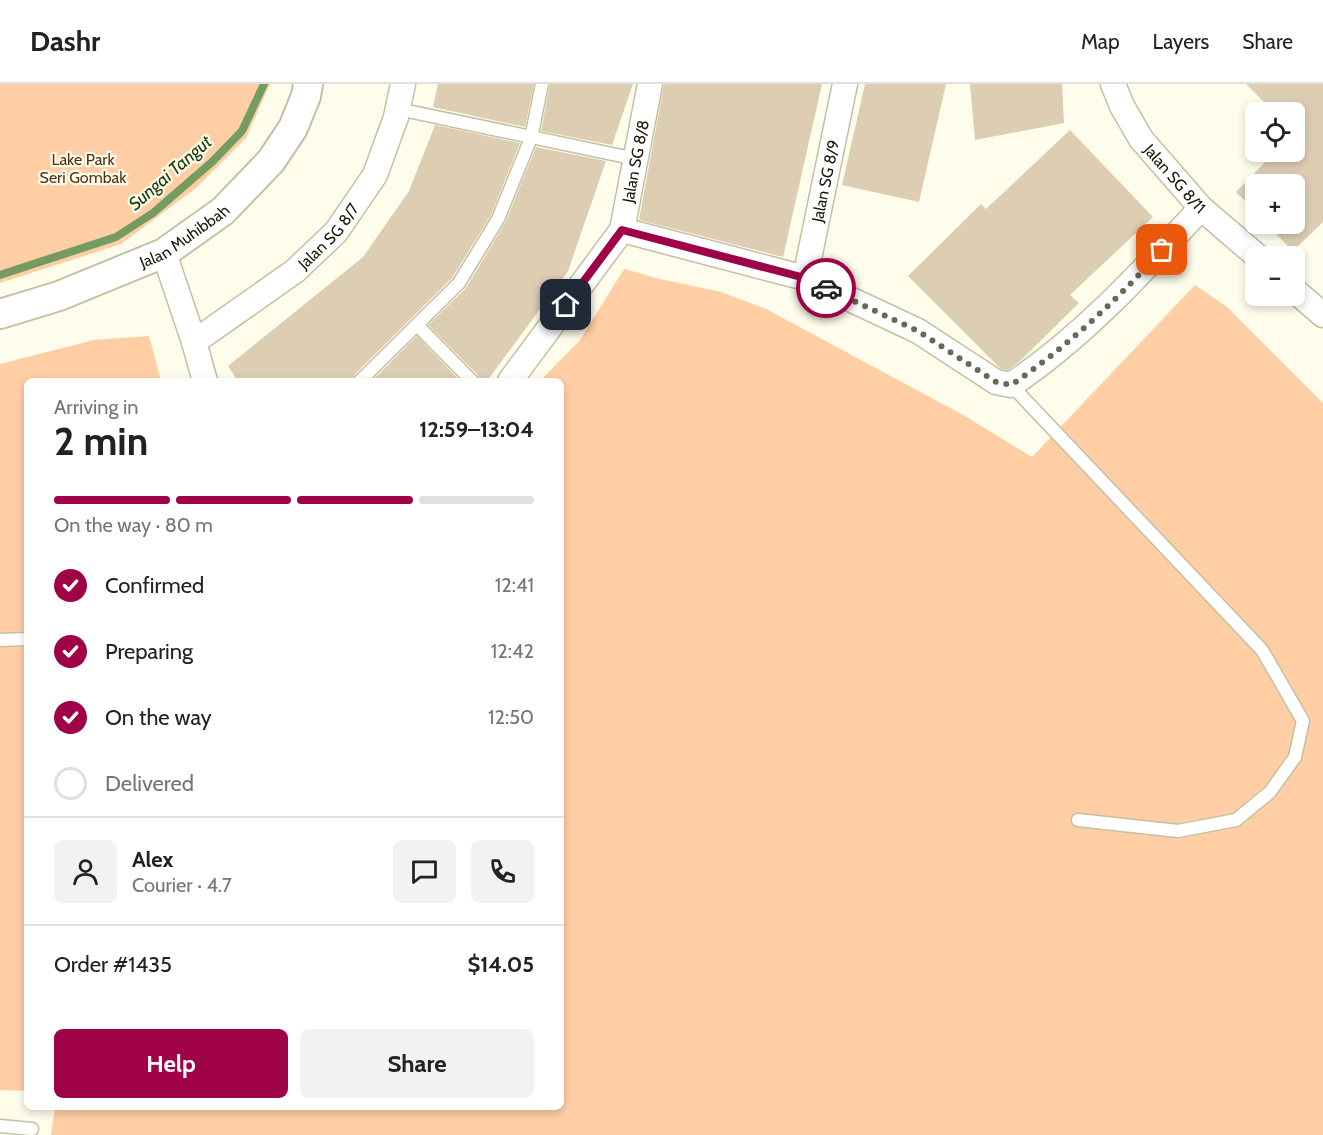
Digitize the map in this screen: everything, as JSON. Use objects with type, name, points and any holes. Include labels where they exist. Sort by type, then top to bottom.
[{"type":"street","name":"Jalan Muhibbah","points":[[0,314],[59,296],[164,253],[224,211],[271,161],[293,128],[306,96],[308,84]]},
{"type":"street","name":"Jalan SG 8/7","points":[[194,342],[295,270],[336,232],[375,175],[398,109],[403,84]]},
{"type":"street","name":"Jalan SG 8/8","points":[[512,378],[622,230],[650,84]]},
{"type":"street","name":"Jalan SG 8/9","points":[[805,278],[845,84]]},
{"type":"street","name":"Jalan SG 8/11","points":[[1113,84],[1122,106],[1141,139],[1202,208],[1246,246]]},
{"type":"street","points":[[622,230],[805,278],[918,331],[996,382],[1011,385],[1048,359],[1092,320],[1150,265],[1202,208]]},
{"type":"street","points":[[164,253],[204,378]]},
{"type":"street","points":[[1305,299],[1323,315]]},
{"type":"lane","points":[[363,378],[459,283],[498,219],[531,138],[542,84]]},
{"type":"lane","points":[[398,109],[636,159]]},
{"type":"lane","points":[[417,325],[469,378]]},
{"type":"lane","points":[[1011,385],[1262,650],[1303,721],[1294,757],[1270,792],[1236,820],[1178,831],[1078,820]]},
{"type":"lane","points":[[0,640],[24,639]]},
{"type":"lane","points":[[0,1126],[32,1129]]},
{"type":"green space","name":"Lake Park Seri Gombak","points":[[0,84],[270,84],[246,138],[196,188],[121,244],[0,283]]},
{"type":"green space","points":[[624,269],[721,292],[766,309],[965,416],[1032,457],[1195,285],[1227,307],[1323,403],[1323,1135],[51,1135],[55,1110],[564,1110],[564,378],[543,378],[580,340]]},
{"type":"green space","points":[[149,336],[160,378],[24,378],[24,1091],[0,1090],[0,364],[94,340]]},
{"type":"building","points":[[438,84],[534,84],[525,127],[433,107]]},
{"type":"building","points":[[550,84],[633,84],[612,145],[541,131]]},
{"type":"building","points":[[664,84],[822,84],[783,257],[639,220]]},
{"type":"building","points":[[865,84],[946,84],[919,202],[842,185]]},
{"type":"building","points":[[970,84],[1062,84],[1064,123],[975,140]]},
{"type":"building","points":[[1246,84],[1323,84],[1323,222],[1298,246],[1288,246],[1276,234],[1305,234],[1305,174],[1254,174],[1265,162],[1305,162],[1305,102],[1264,102]]},
{"type":"building","points":[[435,125],[520,143],[491,215],[452,278],[353,378],[236,378],[228,366],[363,257],[409,191]]},
{"type":"building","points":[[1070,130],[1153,217],[1070,295],[1079,303],[1018,363],[1008,370],[1001,369],[908,276],[981,204],[986,209]]},
{"type":"building","points":[[536,147],[606,161],[568,271],[489,378],[479,378],[428,325],[466,288],[505,223]]},
{"type":"building","points":[[1245,183],[1245,201],[1236,192]]},
{"type":"building","points":[[417,336],[457,378],[375,378]]},
{"type":"waterway","name":"Sungai Tangut","points":[[0,275],[116,237],[153,213],[212,162],[242,131],[264,84]]},
{"type":"way so far","points":[[826,288],[918,331],[971,368],[996,382],[1011,385],[1048,359],[1092,320],[1150,265],[1162,250]]},
{"type":"route","points":[[566,305],[622,230],[805,278],[826,288]]}]
